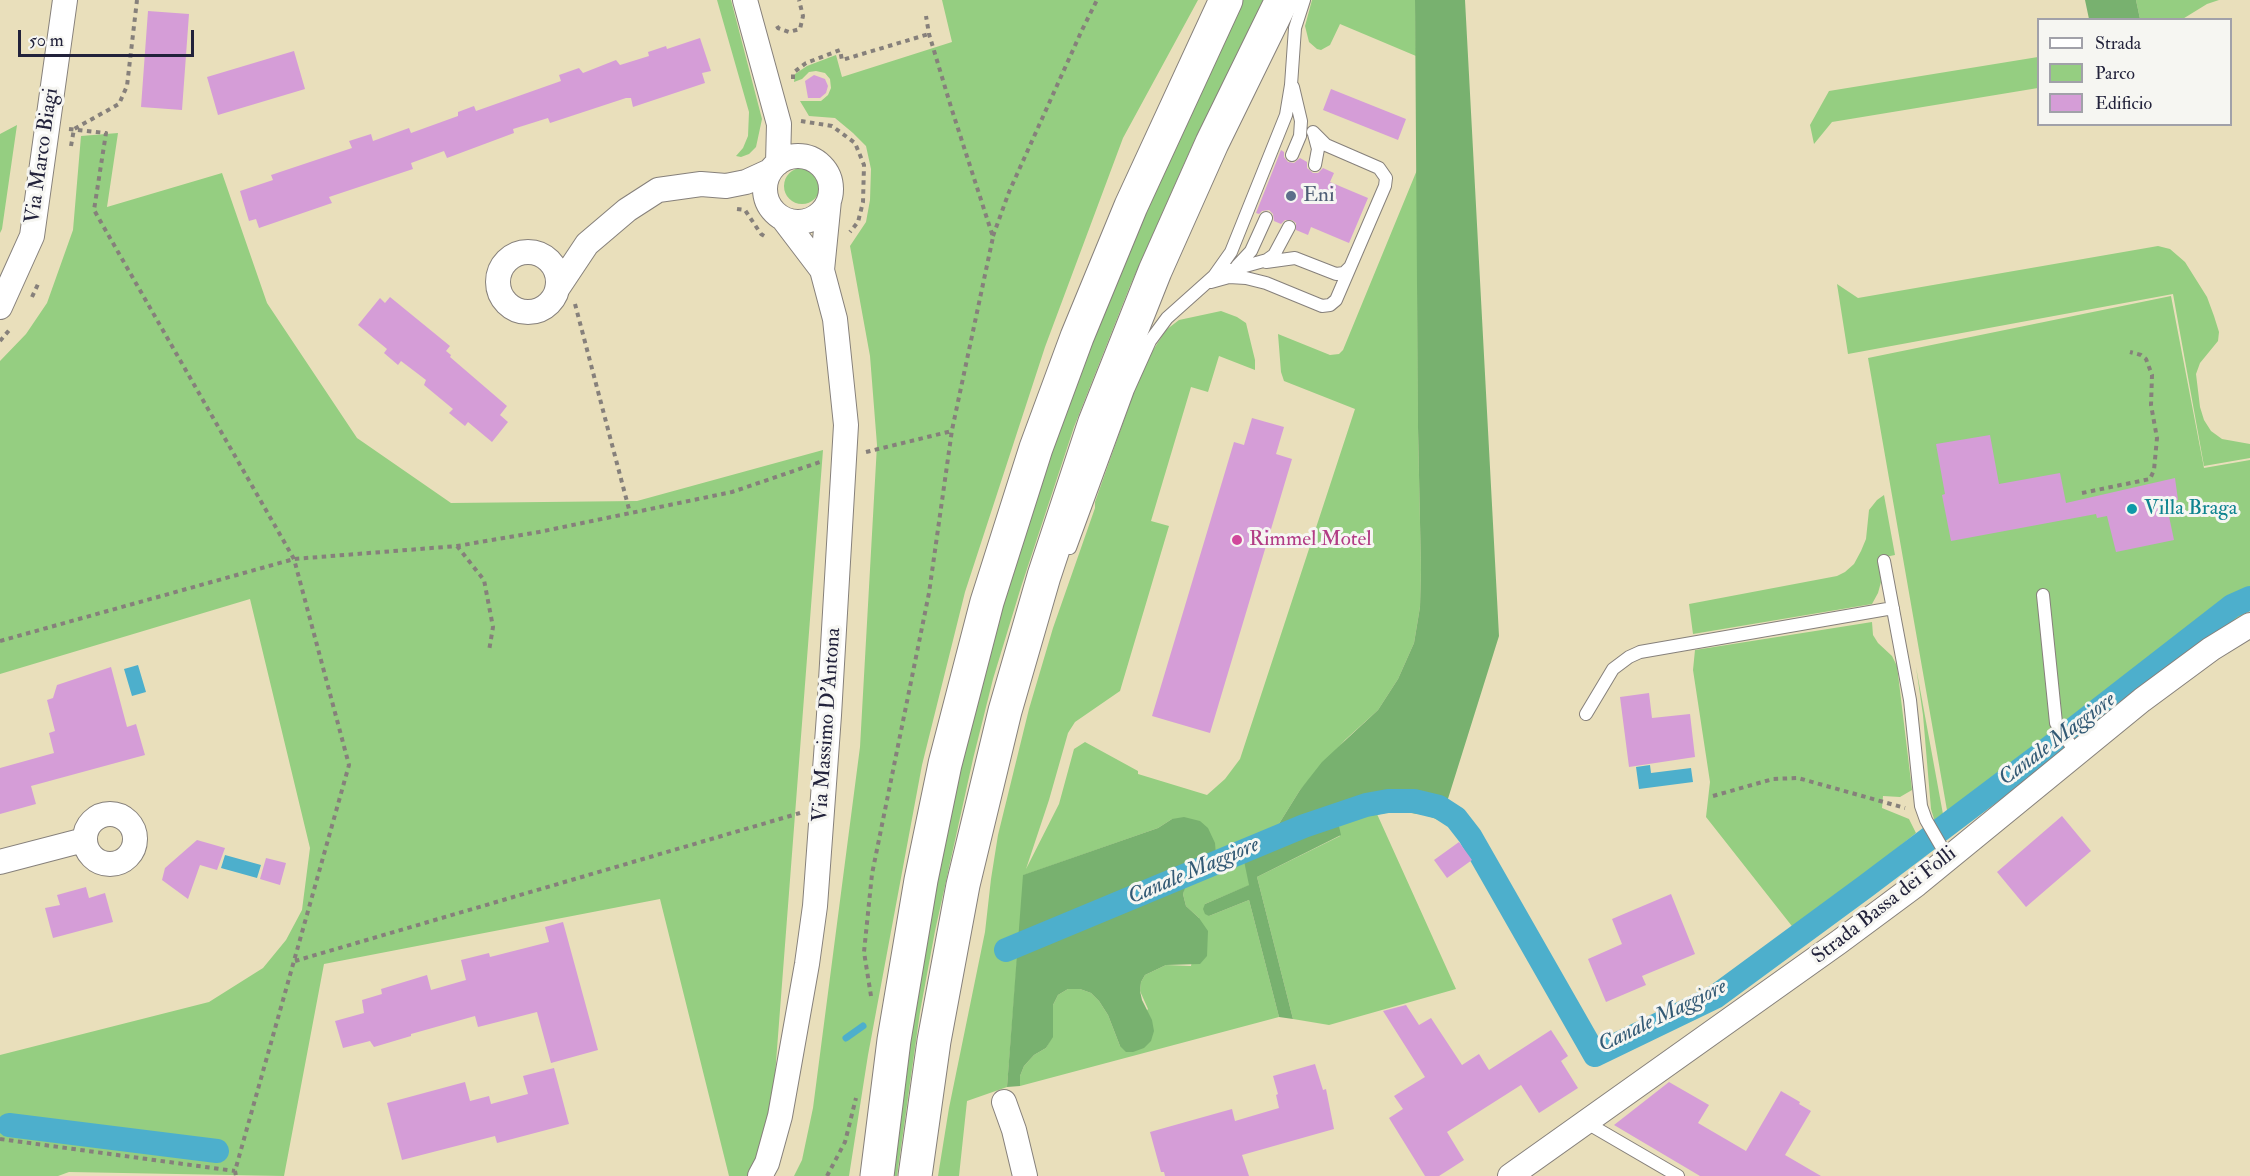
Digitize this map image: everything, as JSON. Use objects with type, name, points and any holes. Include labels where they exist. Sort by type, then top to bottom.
[{"type":"highway","points":[[877,1176],[894,1040],[919,890],[947,753],[987,602],[1032,458],[1081,326],[1131,206],[1226,0]]},
{"type":"highway","points":[[915,1176],[947,964],[974,838],[1026,634],[1069,498],[1113,375],[1155,271],[1212,143],[1282,0]]},
{"type":"street","name":"Via Marco Biagi","points":[[9,313],[32,236],[65,0]]},
{"type":"street","name":"Via Massimo D'Antona","points":[[745,0],[779,124],[774,167],[766,182],[765,193],[776,223],[822,270]]},
{"type":"street","name":"Via Massimo D'Antona","points":[[759,1176],[767,1163],[780,1116],[815,906],[846,456],[846,425],[835,319],[822,270],[831,190],[829,179],[825,170],[775,109]]},
{"type":"street","points":[[542,256],[559,254],[587,244],[627,210],[658,190],[701,184],[726,186],[746,182],[787,158],[797,156],[817,163]]},
{"type":"street","points":[[726,186],[756,199],[776,223],[807,221],[824,210],[829,200]]},
{"type":"street","points":[[566,296],[587,244]]},
{"type":"street","points":[[524,252],[542,256],[555,270],[566,296],[554,298],[539,310],[519,311],[503,299],[499,290],[498,280],[501,270],[506,261],[514,255],[524,252]]},
{"type":"street","name":"Strada Bassa dei Folli","points":[[1510,1176],[1781,986],[1886,907],[1943,850],[2073,749],[2187,666],[2250,625]]},
{"type":"street","points":[[0,862],[84,840]]},
{"type":"street","points":[[1004,1102],[1026,1176]]},
{"type":"lane","points":[[1064,564],[1128,390],[1146,348],[1167,318],[1221,269],[1231,252],[1281,128],[1289,101],[1295,28],[1304,0]]},
{"type":"lane","points":[[1291,69],[1301,128],[1292,155]]},
{"type":"lane","points":[[1299,108],[1313,132],[1318,149],[1315,165]]},
{"type":"lane","points":[[1204,286],[1222,278],[1246,278],[1266,283],[1326,306],[1336,300],[1385,186],[1385,175],[1379,168],[1326,145],[1313,132]]},
{"type":"lane","points":[[1204,286],[1231,270],[1247,257],[1266,218]]},
{"type":"lane","points":[[1258,263],[1275,255],[1289,227]]},
{"type":"lane","points":[[1231,270],[1258,263],[1295,258],[1336,274],[1344,273],[1352,264]]},
{"type":"lane","points":[[1884,561],[1910,700],[1920,799],[1927,823],[1943,850]]},
{"type":"lane","points":[[1005,711],[1023,654],[1051,595]]},
{"type":"lane","points":[[2043,595],[2056,723],[2073,749]]},
{"type":"lane","points":[[1586,714],[1613,669],[1620,662],[1640,652],[1893,608]]},
{"type":"lane","points":[[1587,1123],[1678,1176]]},
{"type":"path","points":[[74,129],[119,104],[127,86],[137,0]]},
{"type":"path","points":[[774,18],[778,28],[789,32],[800,29],[803,16],[799,0]]},
{"type":"path","points":[[872,999],[864,952],[872,874],[929,593],[952,430],[993,237],[1009,192],[1097,0]]},
{"type":"path","points":[[926,16],[929,34],[951,107],[993,237]]},
{"type":"path","points":[[0,1138],[236,1174],[349,765],[294,559],[94,210],[106,133],[47,126]]},
{"type":"path","points":[[70,150],[74,129]]},
{"type":"path","points":[[726,186],[723,206],[745,210],[761,234],[776,223]]},
{"type":"path","points":[[30,300],[37,291],[40,280]]},
{"type":"path","points":[[566,296],[630,513]]},
{"type":"path","points":[[0,341],[9,313]]},
{"type":"path","points":[[2082,493],[2150,479],[2154,470],[2157,438],[2151,405],[2152,375],[2146,360],[2141,355],[2130,352]]},
{"type":"path","points":[[0,641],[294,559],[458,546],[630,513],[732,492],[825,461],[952,430]]},
{"type":"path","points":[[458,546],[484,580],[493,627],[489,651]]},
{"type":"path","points":[[1713,796],[1773,779],[1798,778],[1891,804],[1911,811],[1927,823]]},
{"type":"path","points":[[294,961],[800,813],[799,824]]},
{"type":"path","points":[[827,1176],[845,1142],[857,1095]]},
{"type":"green space","points":[[717,0],[731,0],[762,119],[756,147],[749,154],[741,157],[736,156],[743,148],[748,136],[749,112]]},
{"type":"green space","points":[[942,0],[1198,0],[1123,138],[1045,347],[965,592],[922,765],[868,1055],[849,1176],[794,1176],[802,1160],[813,1108],[860,747],[877,445],[870,356],[850,246],[866,222],[870,200],[871,169],[866,146],[835,118],[809,116],[800,101],[821,101],[828,95],[831,88],[830,79],[825,73],[809,72],[802,79],[794,82],[795,74],[807,66],[836,55],[842,77],[952,42]]},
{"type":"green space","points":[[1243,0],[1265,0],[1196,137],[1130,286],[1074,427],[993,679],[935,931],[920,1012],[897,1176],[891,1176],[927,920],[982,671],[1036,491],[1104,306],[1197,94]]},
{"type":"green space","points":[[1312,0],[1415,0],[1416,56],[1340,24],[1330,45],[1321,50],[1317,49],[1309,42],[1305,26]]},
{"type":"green space","points":[[1415,0],[1465,0],[1499,636],[1441,821],[1426,815],[1396,811],[1338,822],[1341,835],[1257,877],[1293,1019],[1279,1017],[1249,900],[1209,916],[1203,909],[1205,904],[1249,885],[1243,856],[1277,827],[1300,790],[1322,762],[1378,710],[1398,679],[1414,643],[1420,607],[1421,570]]},
{"type":"green space","points":[[2085,0],[2136,0],[2140,18],[2089,18]]},
{"type":"green space","points":[[2136,0],[2219,0],[2207,4],[2184,18],[2140,18]]},
{"type":"green space","points":[[2037,57],[2037,88],[1832,122],[1814,144],[1810,125],[1829,91]]},
{"type":"green space","points":[[17,125],[2,229],[0,233],[0,134]]},
{"type":"green space","points":[[118,133],[107,207],[222,173],[267,303],[357,438],[451,503],[637,501],[823,450],[772,1114],[751,1176],[729,1176],[660,899],[324,964],[284,1176],[69,1172],[58,1176],[0,1176],[0,1055],[209,1002],[263,968],[286,940],[302,910],[310,848],[250,599],[0,674],[0,361],[26,334],[47,303],[73,230],[81,136]]},
{"type":"green space","points":[[802,168],[815,173],[820,186],[815,199],[802,204],[789,199],[784,186],[789,173]]},
{"type":"green space","points":[[1417,170],[1421,570],[1420,607],[1414,643],[1398,679],[1378,710],[1345,740],[1300,790],[1277,827],[1244,856],[1250,885],[1205,904],[1209,916],[1249,900],[1279,1017],[1020,1086],[1020,1076],[1024,1066],[1034,1055],[1046,1048],[1052,1037],[1053,1005],[1058,995],[1068,989],[1080,989],[1091,993],[1108,1015],[1120,1046],[1148,1009],[1140,991],[1145,975],[1166,965],[1191,966],[1199,918],[1186,906],[1183,894],[1185,885],[1206,874],[1172,819],[1158,828],[1024,875],[1007,1087],[967,1101],[959,1176],[938,1176],[949,1108],[985,932],[998,835],[1029,709],[1053,628],[1095,508],[1095,502],[1148,358],[1166,330],[1179,320],[1221,311],[1246,323],[1255,360],[1255,370],[1219,356],[1208,392],[1191,387],[1151,521],[1169,526],[1120,691],[1075,722],[1068,733],[1026,869],[1059,804],[1074,749],[1085,742],[1138,771],[1138,774],[1207,795],[1225,779],[1240,759],[1355,409],[1284,381],[1281,372],[1278,334],[1330,355],[1339,354],[1343,350]]},
{"type":"green space","points":[[2158,246],[2170,249],[2185,262],[2207,297],[2219,332],[2218,341],[2200,363],[2196,374],[2204,420],[2211,431],[2222,439],[2250,444],[2250,458],[2204,466],[2173,294],[1848,354],[1837,284],[1858,298]]},
{"type":"green space","points":[[2171,296],[2204,468],[2250,460],[2250,610],[2186,652],[2081,736],[2067,723],[1948,816],[1868,358]]},
{"type":"green space","points":[[1884,495],[1895,555],[1880,558],[1881,582],[1872,604],[1693,634],[1689,604],[1837,576],[1845,572],[1854,564],[1866,539],[1869,510]]},
{"type":"green space","points":[[1872,622],[1873,635],[1892,656],[1897,666],[1912,790],[1900,797],[1883,796],[1882,808],[1909,819],[1916,833],[1795,930],[1706,817],[1710,782],[1693,670],[1695,650]]},
{"type":"green space","points":[[1916,667],[1947,836],[1934,819],[1931,809],[1923,715]]},
{"type":"green space","points":[[1377,814],[1456,989],[1329,1025],[1293,1019],[1257,877],[1340,836],[1337,822]]},
{"type":"green space","points":[[1184,817],[1200,821],[1208,828],[1215,843],[1216,855],[1212,868],[1186,885],[1183,894],[1186,906],[1199,918],[1208,931],[1207,956],[1200,964],[1166,965],[1145,975],[1140,991],[1154,1031],[1151,1041],[1144,1048],[1133,1052],[1126,1052],[1120,1046],[1108,1015],[1091,993],[1080,989],[1068,989],[1058,995],[1053,1005],[1053,1037],[1046,1048],[1034,1055],[1024,1066],[1020,1076],[1020,1086],[1007,1087],[1023,875],[1158,828],[1172,819]]},
{"type":"water","points":[[138,665],[146,692],[132,696],[124,669]]},
{"type":"water","points":[[1650,765],[1651,773],[1691,768],[1693,782],[1639,789],[1636,767]]},
{"type":"water","points":[[225,855],[261,865],[257,878],[221,868]]},
{"type":"building","points":[[148,11],[189,14],[182,110],[141,107]]},
{"type":"building","points":[[700,38],[711,71],[702,73],[705,83],[633,107],[631,98],[626,98],[550,123],[548,118],[513,129],[514,133],[447,158],[444,151],[411,163],[413,169],[329,197],[332,203],[259,228],[256,219],[249,221],[240,191],[273,180],[271,175],[352,148],[349,141],[371,134],[373,141],[409,128],[411,133],[458,116],[458,112],[474,106],[476,111],[561,81],[559,75],[579,68],[583,73],[616,60],[620,65],[649,56],[648,52],[666,46],[667,49]]},
{"type":"building","points":[[294,51],[305,89],[218,115],[207,77]]},
{"type":"building","points":[[814,75],[825,79],[828,86],[826,93],[820,98],[808,98],[805,81]]},
{"type":"building","points":[[1331,89],[1406,119],[1398,140],[1323,110]]},
{"type":"building","points":[[1281,150],[1288,162],[1294,163],[1300,158],[1307,162],[1307,168],[1313,173],[1318,173],[1323,168],[1334,173],[1330,182],[1368,198],[1349,243],[1311,227],[1308,235],[1296,230],[1296,223],[1292,220],[1285,220],[1281,224],[1274,221],[1273,214],[1269,210],[1256,213]]},
{"type":"building","points":[[390,297],[450,346],[446,351],[451,355],[450,357],[507,406],[500,415],[508,422],[492,442],[468,422],[465,426],[449,413],[453,409],[424,385],[426,380],[401,361],[398,365],[384,353],[387,349],[358,325],[380,298],[385,303]]},
{"type":"building","points":[[1252,418],[1284,427],[1276,454],[1292,459],[1210,733],[1152,716],[1234,442],[1244,445]]},
{"type":"building","points":[[1990,435],[1999,484],[2060,473],[2066,503],[2175,478],[2178,500],[2166,502],[2174,540],[2116,552],[2107,516],[2097,518],[2096,514],[1951,541],[1942,495],[1945,494],[1936,444]]},
{"type":"building","points":[[111,667],[127,727],[136,724],[145,755],[31,786],[36,804],[0,814],[0,768],[54,753],[49,733],[55,731],[47,700],[53,698],[57,685]]},
{"type":"building","points":[[1649,693],[1652,718],[1690,714],[1695,757],[1629,767],[1620,697]]},
{"type":"building","points":[[2062,816],[2091,851],[2026,907],[1997,872]]},
{"type":"building","points":[[197,840],[225,848],[217,870],[200,865],[188,899],[162,880],[165,868]]},
{"type":"building","points":[[1459,842],[1472,860],[1447,878],[1434,860]]},
{"type":"building","points":[[266,858],[286,863],[280,885],[260,879]]},
{"type":"building","points":[[86,887],[89,898],[105,893],[113,922],[53,938],[45,908],[60,905],[57,895]]},
{"type":"building","points":[[1671,894],[1695,954],[1642,976],[1646,985],[1606,1002],[1588,959],[1622,944],[1612,919]]},
{"type":"building","points":[[563,922],[598,1050],[551,1063],[537,1012],[478,1027],[475,1016],[374,1047],[370,1041],[343,1048],[335,1021],[364,1013],[362,1000],[382,994],[381,989],[427,975],[431,990],[466,980],[461,960],[489,953],[490,957],[549,942],[545,927]]},
{"type":"building","points":[[1406,1005],[1419,1025],[1431,1018],[1462,1065],[1479,1054],[1489,1070],[1551,1030],[1568,1056],[1561,1061],[1578,1088],[1539,1113],[1521,1085],[1447,1132],[1464,1160],[1439,1176],[1425,1176],[1389,1118],[1403,1109],[1394,1096],[1425,1077],[1383,1011]]},
{"type":"building","points":[[1315,1064],[1323,1090],[1326,1089],[1334,1129],[1242,1155],[1249,1176],[1165,1176],[1164,1172],[1161,1172],[1150,1132],[1232,1109],[1235,1121],[1279,1108],[1273,1076]]},
{"type":"building","points":[[554,1068],[569,1124],[497,1143],[495,1136],[402,1160],[387,1103],[465,1082],[470,1101],[489,1096],[491,1104],[528,1094],[523,1076]]},
{"type":"building","points":[[1669,1082],[1709,1105],[1698,1123],[1746,1151],[1781,1091],[1800,1102],[1799,1104],[1811,1111],[1785,1155],[1821,1176],[1700,1176],[1614,1125]]},
{"type":"waterway","name":"Canale Maggiore","points":[[1006,950],[1304,826],[1366,805],[1388,801],[1414,801],[1439,807],[1456,818],[1470,836],[1595,1055],[1715,997],[2049,748],[2232,606],[2250,598]]},
{"type":"waterway","points":[[846,1038],[863,1026]]},
{"type":"waterway","points":[[0,1123],[9,1125]]},
{"type":"waterway","points":[[9,1125],[217,1151]]},
{"type":"place","name":"Eni","points":[[1291,196]]},
{"type":"place","name":"Villa Braga","points":[[2132,509]]},
{"type":"place","name":"Rimmel Motel","points":[[1237,540]]}]
